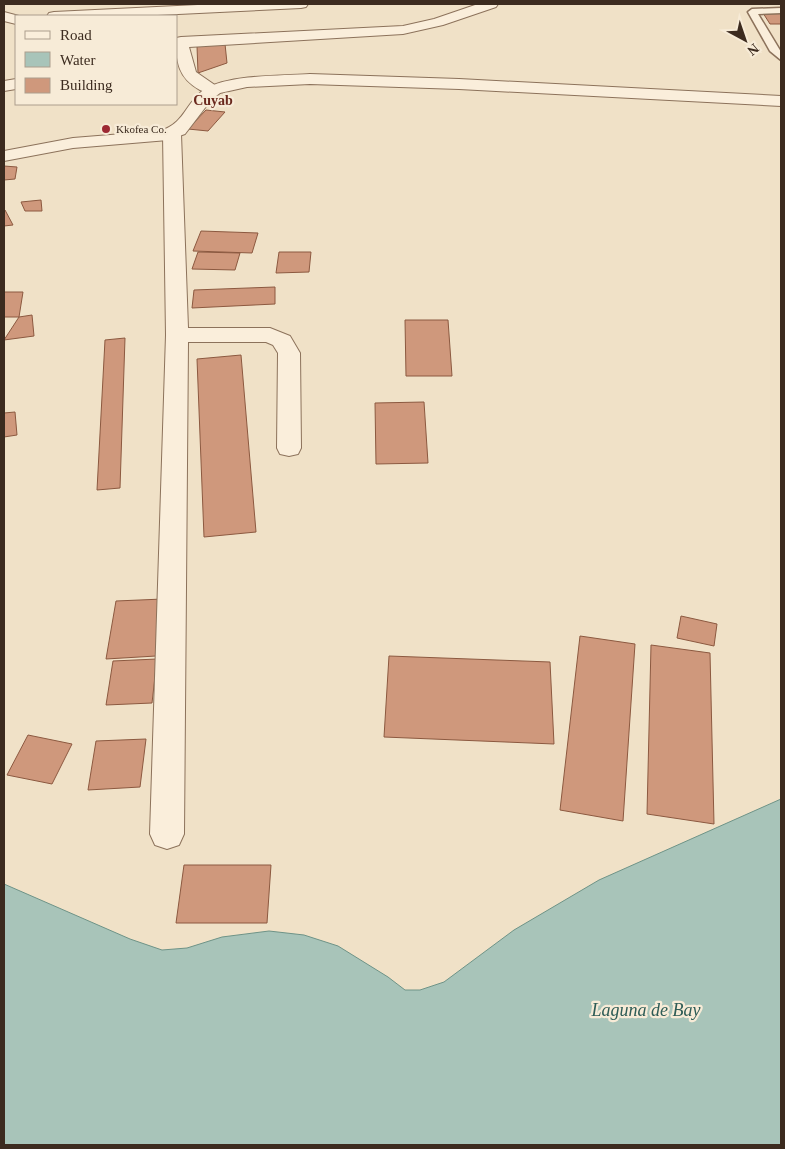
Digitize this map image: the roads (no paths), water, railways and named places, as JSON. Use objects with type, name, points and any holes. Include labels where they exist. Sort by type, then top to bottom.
[{"type":"street","points":[[75,15],[301,4]]},
{"type":"street","points":[[214,90],[190,78],[186,73],[178,43],[403,30],[438,22],[491,4]]},
{"type":"street","points":[[4,156],[73,143],[152,138],[172,134],[184,125],[205,97],[214,90],[247,82],[310,80],[459,84],[781,100]]},
{"type":"street","points":[[167,834],[177,335],[172,134]]},
{"type":"street","points":[[177,335],[270,335],[282,341],[289,353],[289,448]]},
{"type":"lane","points":[[781,11],[752,12],[773,49],[781,57]]},
{"type":"water","name":"Laguna de Bay","points":[[781,799],[781,1145],[4,1145],[4,884],[130,939],[162,950],[187,948],[222,937],[269,931],[304,935],[338,946],[388,977],[405,990],[420,990],[444,982],[514,930],[599,880]]},
{"type":"place","name":"Kkofea Co.","points":[[106,129]]},
{"type":"district","name":"Cuyab","points":[[213,100]]}]
